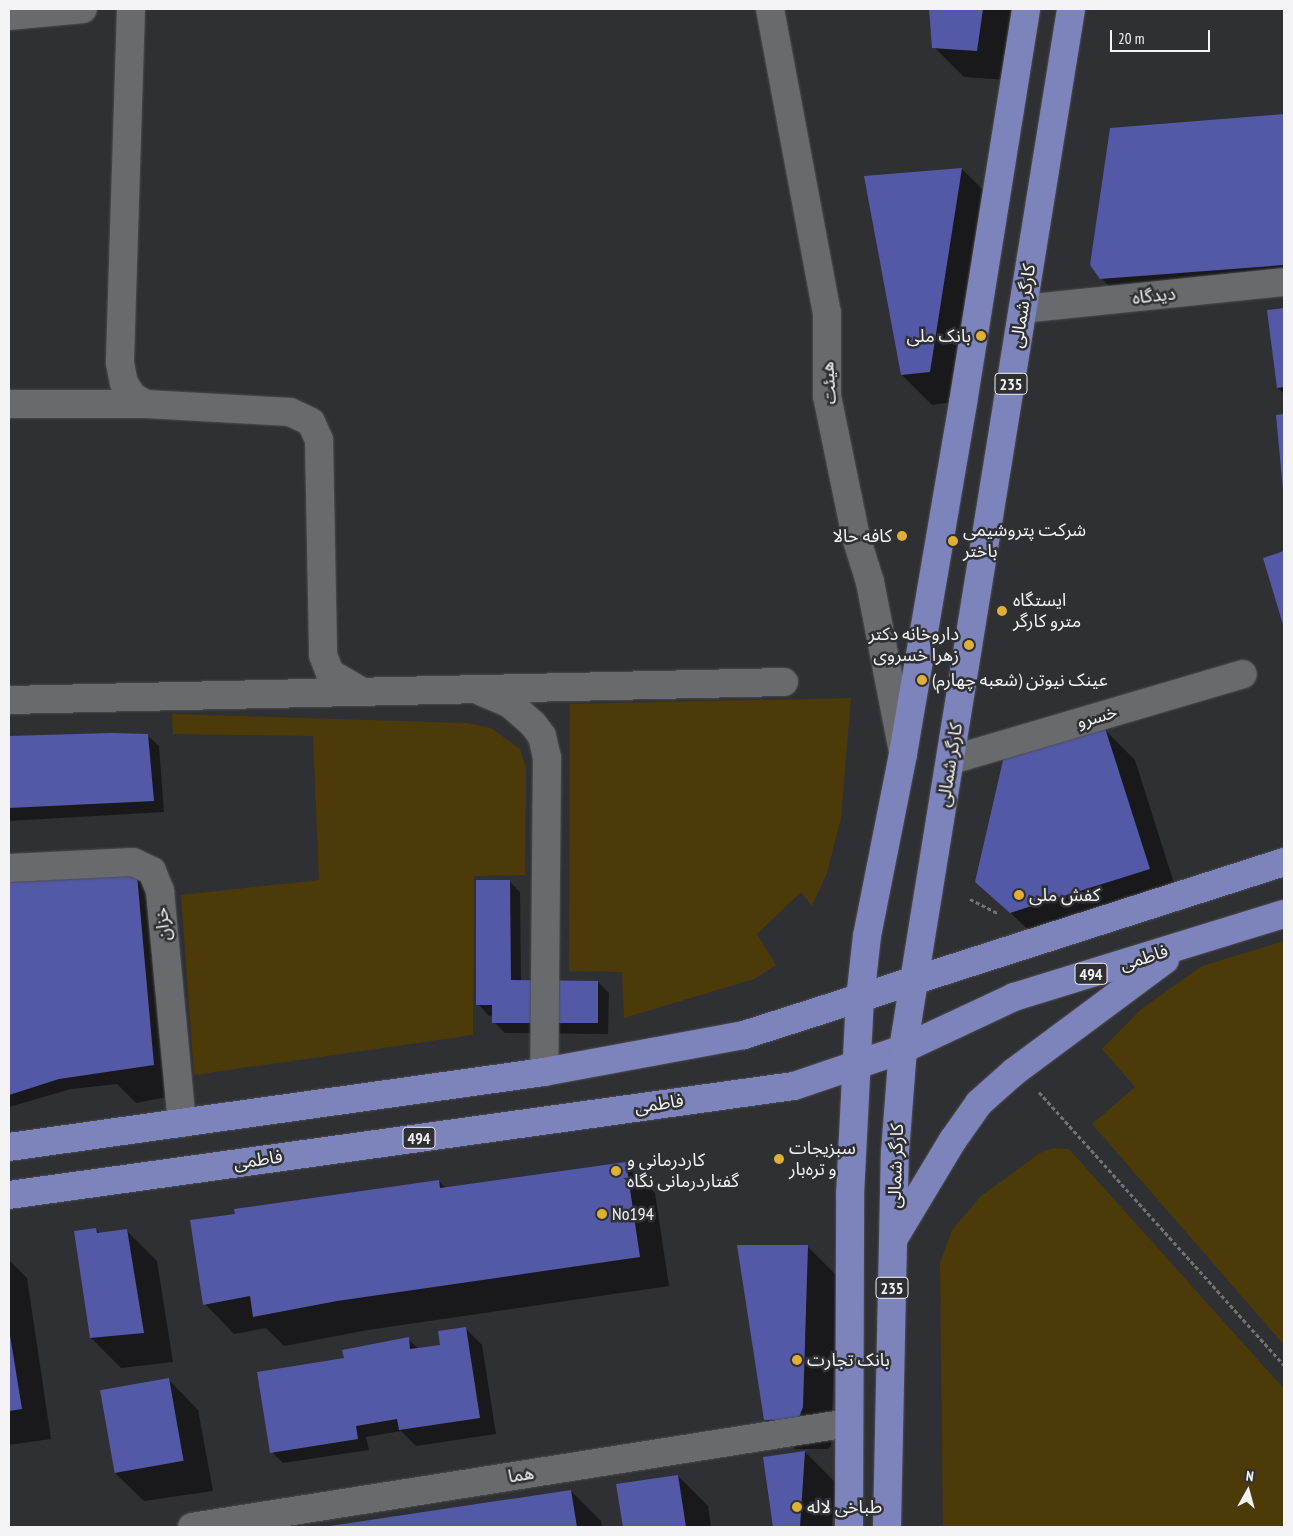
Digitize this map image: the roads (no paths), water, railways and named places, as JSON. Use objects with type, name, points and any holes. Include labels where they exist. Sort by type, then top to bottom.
[{"type":"main road","points":[[849,1527],[850,1195],[855,1068],[867,936],[903,754],[963,403],[1026,9]]},
{"type":"main road","name":"کارگر شمالی","points":[[887,1527],[893,1240],[903,1049],[1071,9]]},
{"type":"main road","points":[[963,403],[1006,410]]},
{"type":"main road","points":[[9,1147],[544,1072],[744,1034],[860,999],[914,979],[1284,862]]},
{"type":"main road","name":"فاطمی","points":[[9,1195],[794,1086],[855,1068],[903,1049],[1014,997],[1284,914]]},
{"type":"main road","points":[[893,1240],[953,1140],[980,1104],[1014,1072],[1101,1004],[1186,945]]},
{"type":"main road","points":[[849,1423],[889,1419]]},
{"type":"street","points":[[9,16],[83,9]]},
{"type":"street","points":[[131,9],[120,363],[124,383],[132,396],[146,404]]},
{"type":"street","name":"هیئت","points":[[770,9],[827,314],[827,396],[854,528],[870,582],[903,754]]},
{"type":"street","name":"دیدگاه","points":[[1023,309],[1284,282]]},
{"type":"street","points":[[9,404],[146,404],[290,412],[311,422],[319,440],[323,655],[330,673],[361,691]]},
{"type":"street","name":"خسرو","points":[[951,760],[1243,674]]},
{"type":"street","points":[[9,700],[784,682]]},
{"type":"street","points":[[477,689],[521,712],[542,736],[546,758],[544,1072]]},
{"type":"street","name":"خزان","points":[[9,868],[133,862],[152,871],[160,890],[182,1123]]},
{"type":"street","name":"هما","points":[[192,1527],[849,1423]]},
{"type":"place","name":"بانک ملی","points":[[981,336]]},
{"type":"place","name":"کافه حالا","points":[[902,536]]},
{"type":"place","name":"شرکت پتروشیمی باختر","points":[[953,541]]},
{"type":"place","name":"ایستگاه مترو کارگر","points":[[1002,611]]},
{"type":"place","name":"داروخانه دکتر زهرا خسروی","points":[[969,645]]},
{"type":"place","name":"عینک نیوتن (شعبه چهارم)","points":[[922,680]]},
{"type":"place","name":"کفش ملی","points":[[1019,895]]},
{"type":"place","name":"سبزیجات و تره‌بار","points":[[779,1159]]},
{"type":"place","name":"کاردرمانی و گفتاردرمانی نگاه","points":[[616,1171]]},
{"type":"place","name":"No194","points":[[602,1214]]},
{"type":"place","name":"بانک تجارت","points":[[797,1360]]},
{"type":"place","name":"طباخی لاله","points":[[797,1507]]}]
